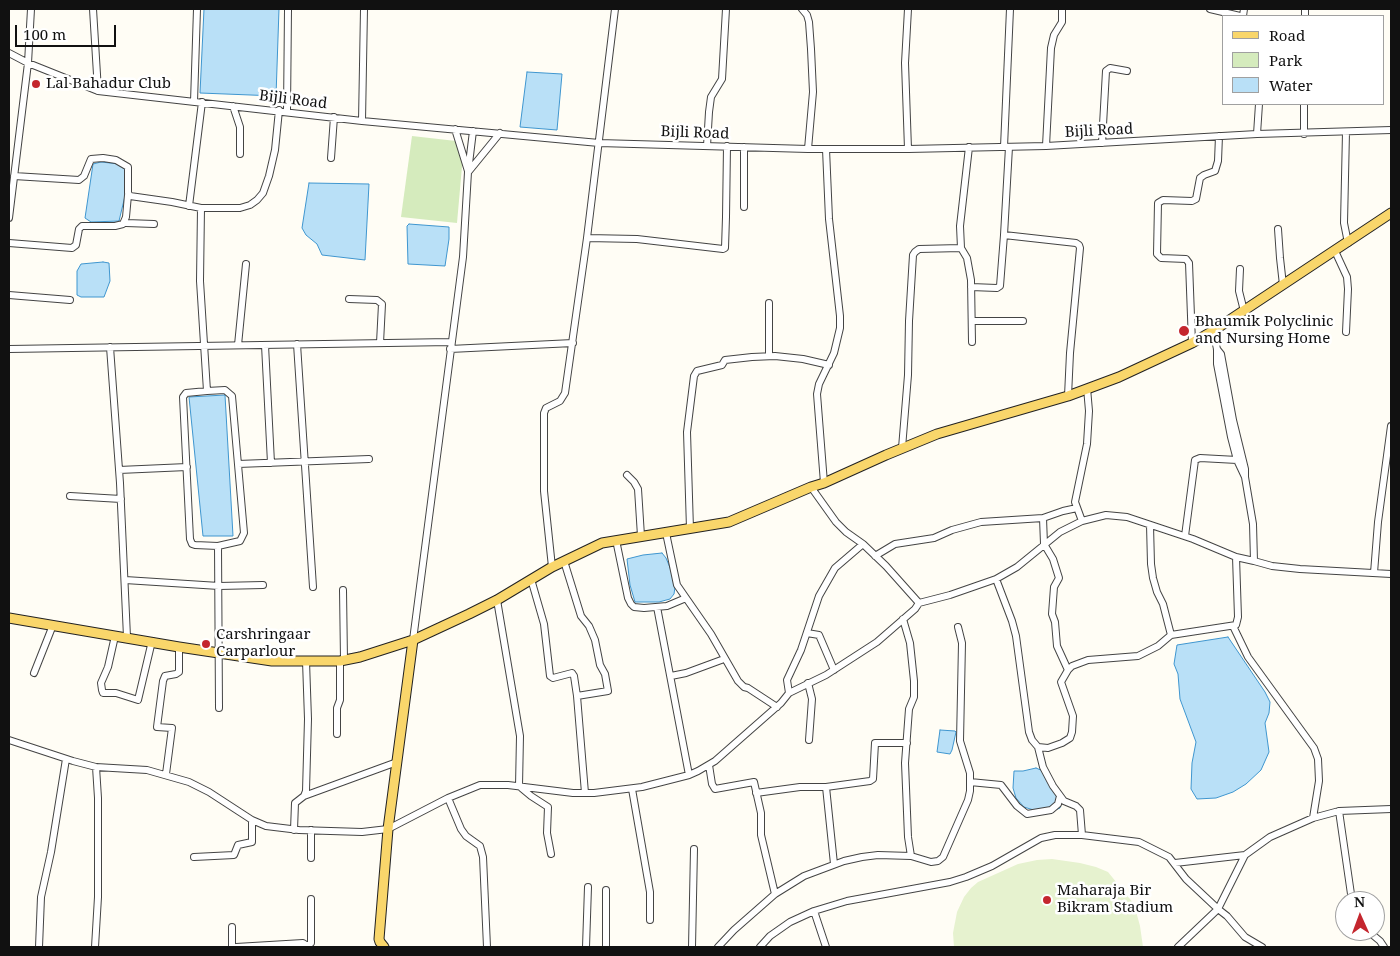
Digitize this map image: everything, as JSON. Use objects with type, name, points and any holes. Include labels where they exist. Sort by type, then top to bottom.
[{"type":"main road","points":[[9,618],[179,647],[272,660],[342,661],[360,657],[413,640],[497,600],[552,567],[592,547],[616,540],[729,522],[811,487],[824,484],[937,434],[1068,396],[1120,377],[1214,331],[1391,213]]},
{"type":"main road","points":[[381,946],[388,829],[413,640]]},
{"type":"street","points":[[9,218],[28,63],[31,9]]},
{"type":"street","points":[[93,9],[98,91]]},
{"type":"street","points":[[189,206],[198,102],[197,9]]},
{"type":"street","points":[[287,111],[288,9]]},
{"type":"street","points":[[362,121],[364,9]]},
{"type":"street","points":[[552,567],[544,491],[544,413],[550,404],[560,401],[564,397],[587,238],[615,9]]},
{"type":"street","points":[[708,146],[708,112],[711,97],[722,78],[726,9]]},
{"type":"street","points":[[802,9],[807,15],[809,22],[813,92],[808,148]]},
{"type":"street","points":[[908,9],[904,63],[908,149]]},
{"type":"street","points":[[971,287],[997,288],[1000,286],[1004,235],[1010,9]]},
{"type":"street","points":[[1046,146],[1051,48],[1054,34],[1062,22],[1062,9]]},
{"type":"street","points":[[1210,9],[1237,15]]},
{"type":"street","name":"Bijli Road","points":[[9,52],[28,63],[98,91],[279,110],[362,121],[599,143],[826,149],[908,149],[1046,146],[1257,134],[1391,130]]},
{"type":"street","points":[[1102,143],[1106,72],[1110,68],[1127,71]]},
{"type":"street","points":[[1257,134],[1259,105]]},
{"type":"street","points":[[1304,105],[1304,134]]},
{"type":"street","points":[[233,106],[240,127],[240,154]]},
{"type":"street","points":[[128,194],[201,208],[240,208],[250,206],[263,193],[269,176],[275,150],[279,110]]},
{"type":"street","points":[[331,158],[334,117]]},
{"type":"street","points":[[455,129],[468,172]]},
{"type":"street","points":[[413,640],[463,257],[468,172],[473,131]]},
{"type":"street","points":[[1346,132],[1344,224],[1348,243]]},
{"type":"street","points":[[468,172],[500,133]]},
{"type":"street","points":[[1192,343],[1189,263],[1186,259],[1161,258],[1157,254],[1158,203],[1163,200],[1192,201],[1196,199],[1200,178],[1216,171],[1219,136]]},
{"type":"street","points":[[587,238],[637,239],[725,248],[727,146]]},
{"type":"street","points":[[744,147],[744,207]]},
{"type":"street","points":[[969,147],[960,219],[961,248],[967,258],[971,287],[972,342]]},
{"type":"street","points":[[824,484],[817,394],[819,384],[834,352],[840,328],[829,219],[826,149]]},
{"type":"street","points":[[9,244],[72,248],[76,245],[79,229],[82,226],[114,226],[123,224],[128,194],[128,167],[123,163],[109,159],[91,159],[84,176],[79,180],[14,176]]},
{"type":"street","points":[[201,208],[200,262],[207,391]]},
{"type":"street","points":[[125,221],[126,223],[154,224]]},
{"type":"street","points":[[1278,229],[1284,285]]},
{"type":"street","points":[[1004,235],[1079,245],[1068,396]]},
{"type":"street","points":[[902,448],[908,375],[913,255],[919,249],[961,248]]},
{"type":"street","points":[[1335,251],[1347,277],[1346,332]]},
{"type":"street","points":[[238,345],[246,264]]},
{"type":"street","points":[[1240,269],[1239,291],[1244,311]]},
{"type":"street","points":[[9,295],[70,300]]},
{"type":"street","points":[[349,300],[377,300],[382,304],[380,343]]},
{"type":"street","points":[[769,303],[769,356]]},
{"type":"street","points":[[972,321],[1023,322]]},
{"type":"street","points":[[1214,331],[1217,364],[1237,460],[1245,477]]},
{"type":"street","points":[[9,349],[380,343],[450,345],[573,343]]},
{"type":"street","points":[[296,344],[313,587]]},
{"type":"street","points":[[265,345],[271,463]]},
{"type":"street","points":[[110,347],[121,499],[126,637]]},
{"type":"street","points":[[1217,349],[1221,354],[1233,420],[1245,469],[1254,524],[1254,561]]},
{"type":"street","points":[[690,529],[687,432],[694,376],[700,370],[722,365],[725,360],[769,356],[803,359],[828,365]]},
{"type":"street","points":[[1082,521],[1075,502],[1088,427],[1088,388]]},
{"type":"street","points":[[225,390],[232,396],[238,464],[243,537],[235,543],[218,546],[195,545],[191,542],[183,397],[186,394],[207,391],[225,390]]},
{"type":"street","points":[[1374,573],[1378,522],[1391,426]]},
{"type":"street","points":[[1185,536],[1195,460],[1200,458],[1237,460]]},
{"type":"street","points":[[238,464],[369,459]]},
{"type":"street","points":[[119,470],[187,467]]},
{"type":"street","points":[[627,476],[638,489],[641,536]]},
{"type":"street","points":[[811,487],[836,522],[863,544],[919,603]]},
{"type":"street","points":[[70,496],[121,499]]},
{"type":"street","points":[[875,556],[894,544],[934,538],[952,530],[981,522],[1043,518],[1077,508]]},
{"type":"street","points":[[9,740],[96,767],[147,770],[166,774],[189,782],[209,792],[252,820],[266,826],[294,830],[362,832],[388,829],[448,798],[480,785],[519,786],[585,793],[632,789],[689,775],[709,765],[789,693],[826,675],[877,642],[903,620],[919,603],[950,595],[996,579],[1016,567],[1060,532],[1082,521],[1106,515],[1116,515],[1185,536],[1236,556],[1272,566],[1300,570],[1391,574]]},
{"type":"street","points":[[1043,518],[1044,544],[1053,558],[1059,578],[1054,587],[1052,614],[1055,622],[1057,646],[1068,670]]},
{"type":"street","points":[[1150,525],[1150,564],[1156,592],[1163,604],[1171,635]]},
{"type":"street","points":[[666,533],[677,584],[711,634],[724,659],[746,687],[776,706]]},
{"type":"street","points":[[616,540],[628,598],[634,607],[666,606],[686,598]]},
{"type":"street","points":[[789,693],[787,680],[819,596],[835,568],[863,544]]},
{"type":"street","points":[[218,546],[219,708]]},
{"type":"street","points":[[1038,747],[1056,746],[1070,738],[1072,716],[1061,682],[1068,670],[1078,662],[1138,656],[1158,646],[1171,635],[1233,626],[1238,622],[1236,556]]},
{"type":"street","points":[[564,561],[581,616],[589,626],[595,640],[608,691],[577,696]]},
{"type":"street","points":[[531,579],[544,624],[550,676],[553,678],[572,674],[577,696],[585,793]]},
{"type":"street","points":[[996,579],[1016,636],[1028,732],[1038,747],[1043,767],[1060,796],[1080,810],[1082,835]]},
{"type":"street","points":[[125,580],[219,586],[263,585]]},
{"type":"street","points":[[337,734],[337,708],[340,700],[342,661],[343,590]]},
{"type":"street","points":[[497,600],[520,736],[519,786]]},
{"type":"street","points":[[657,607],[689,775]]},
{"type":"street","points":[[903,620],[910,643],[914,681],[914,697],[909,709],[905,776],[911,856]]},
{"type":"street","points":[[34,672],[53,625]]},
{"type":"street","points":[[1233,626],[1248,657],[1314,748],[1318,759],[1319,781],[1314,818]]},
{"type":"street","points":[[718,947],[734,930],[775,894],[804,876],[834,864],[862,857],[878,855],[911,856],[931,862],[938,861],[943,856],[968,800],[970,782],[970,773],[960,741],[962,643],[958,627]]},
{"type":"street","points":[[806,634],[819,635],[834,670]]},
{"type":"street","points":[[115,636],[108,667],[101,683],[102,690],[103,692],[116,693],[138,700],[152,642]]},
{"type":"street","points":[[166,774],[172,728],[157,727],[162,681],[165,676],[179,672],[179,647]]},
{"type":"street","points":[[671,676],[686,673],[724,659]]},
{"type":"street","points":[[304,796],[308,719],[306,661]]},
{"type":"street","points":[[808,683],[812,699],[809,740]]},
{"type":"street","points":[[756,794],[800,787],[826,787],[870,781],[873,779],[874,743],[907,743]]},
{"type":"street","points":[[39,947],[41,897],[51,852],[66,759]]},
{"type":"street","points":[[294,830],[295,802],[304,796],[397,762]]},
{"type":"street","points":[[709,765],[712,784],[715,789],[754,782],[761,814],[761,835],[775,894]]},
{"type":"street","points":[[95,947],[98,897],[98,798],[96,767]]},
{"type":"street","points":[[970,782],[1001,784],[1018,806],[1028,814],[1051,810],[1058,804],[1060,796]]},
{"type":"street","points":[[519,786],[548,807],[547,833],[551,854]]},
{"type":"street","points":[[826,787],[834,864]]},
{"type":"street","points":[[632,789],[650,892],[650,920]]},
{"type":"street","points":[[448,798],[461,829],[466,836],[480,846],[483,857],[487,947]]},
{"type":"street","points":[[1178,947],[1218,909],[1245,855],[1270,837],[1314,818],[1338,811],[1391,808]]},
{"type":"street","points":[[1338,811],[1350,891]]},
{"type":"street","points":[[194,857],[234,855],[238,845],[252,842],[252,820]]},
{"type":"street","points":[[311,830],[311,858]]},
{"type":"street","points":[[760,947],[770,936],[790,922],[814,911],[847,901],[950,882],[966,877],[992,866],[1041,838],[1055,835],[1082,835],[1139,842],[1169,858],[1175,863],[1186,879],[1227,916],[1245,937],[1262,947]]},
{"type":"street","points":[[692,947],[694,849]]},
{"type":"street","points":[[1175,863],[1245,855]]},
{"type":"street","points":[[586,947],[588,887]]},
{"type":"street","points":[[606,890],[606,947]]},
{"type":"street","points":[[232,927],[234,947],[303,943],[309,946],[312,943],[312,899]]},
{"type":"street","points":[[814,911],[826,947]]},
{"type":"green space","points":[[412,136],[456,141],[463,155],[457,223],[401,217]]},
{"type":"green space","name":"Maharaja Bir Bikram Stadium","points":[[1052,859],[1080,863],[1108,872],[1134,904],[1143,947],[954,947],[953,933],[957,912],[964,897],[971,888],[978,882],[1018,864]]},
{"type":"water","points":[[204,9],[279,9],[276,96],[200,93]]},
{"type":"water","points":[[527,72],[562,74],[557,130],[520,127]]},
{"type":"water","points":[[101,162],[120,164],[127,175],[125,196],[119,221],[91,222],[85,218],[93,164]]},
{"type":"water","points":[[309,183],[369,184],[365,260],[322,255],[317,244],[306,235],[302,228]]},
{"type":"water","points":[[409,224],[449,227],[445,266],[408,264],[407,226]]},
{"type":"water","points":[[109,263],[110,281],[104,297],[81,297],[77,295],[77,271],[81,264]]},
{"type":"water","points":[[225,395],[233,536],[203,536],[189,397]]},
{"type":"water","points":[[662,553],[671,570],[675,587],[674,594],[670,599],[659,602],[635,602],[630,585],[627,559]]},
{"type":"water","points":[[1228,637],[1270,702],[1269,713],[1265,723],[1269,752],[1261,770],[1246,784],[1233,792],[1216,798],[1197,799],[1191,789],[1192,763],[1196,742],[1180,699],[1178,674],[1174,664],[1177,645]]},
{"type":"water","points":[[940,730],[956,732],[950,754],[937,752]]},
{"type":"water","points":[[1036,768],[1043,771],[1061,802],[1060,808],[1053,811],[1040,812],[1024,807],[1016,798],[1013,788],[1014,771]]},
{"type":"place","name":"Lal Bahadur Club","points":[[36,84]]},
{"type":"place","name":"Bhaumik Polyclinic and Nursing Home","points":[[1184,331]]},
{"type":"place","name":"Carshringaar Carparlour","points":[[206,644]]},
{"type":"place","name":"Maharaja Bir Bikram Stadium","points":[[1047,900]]}]
